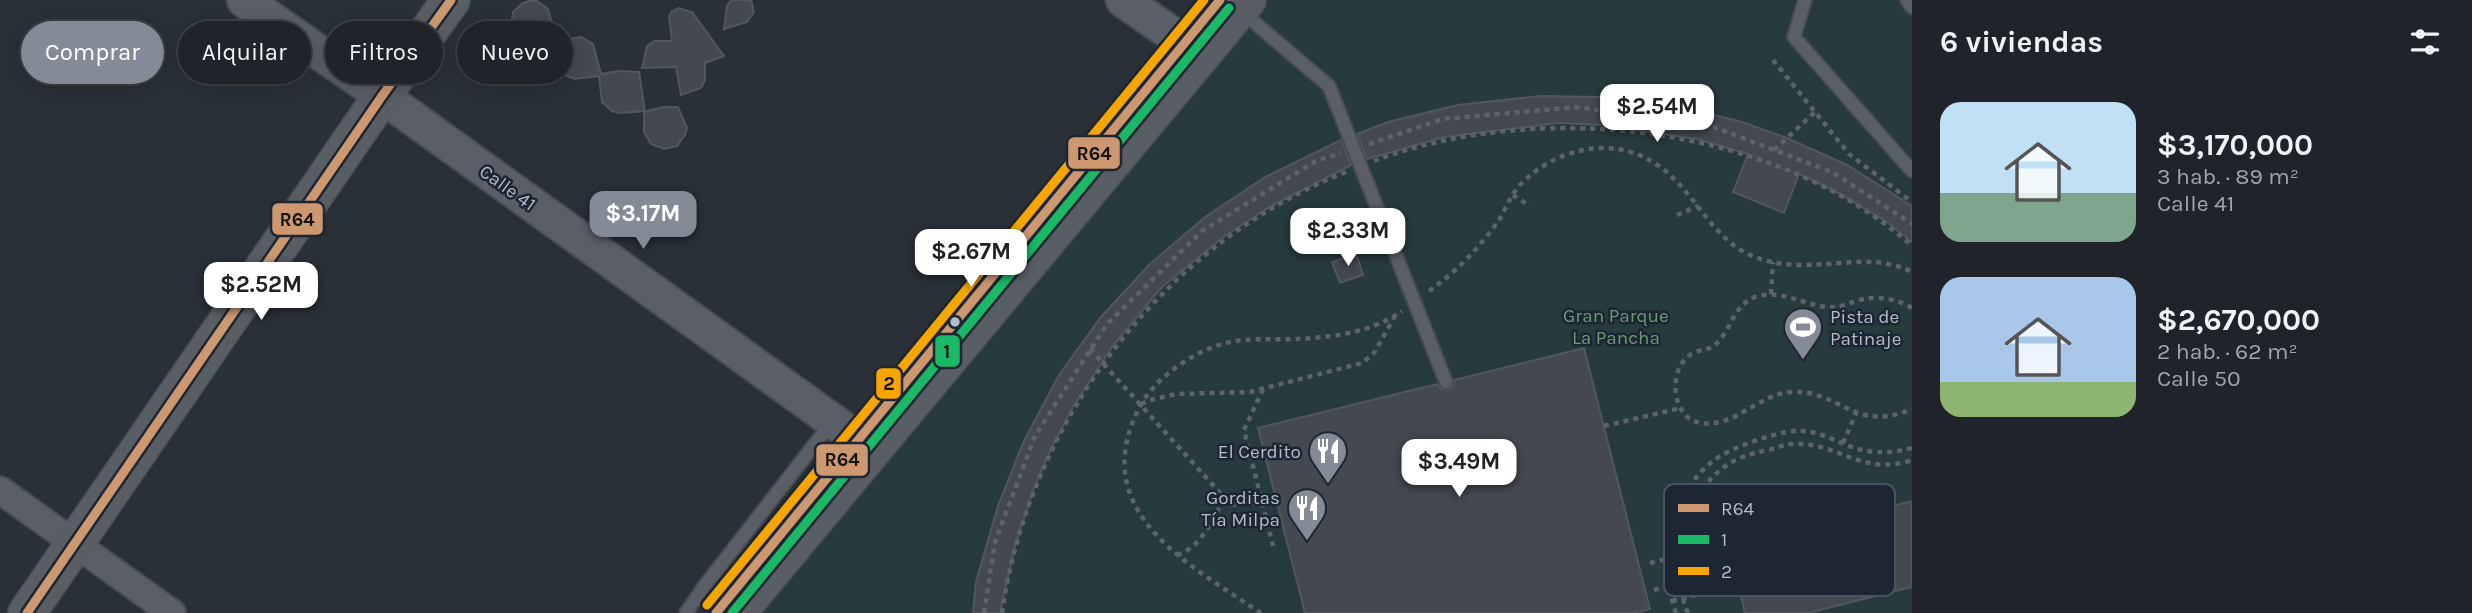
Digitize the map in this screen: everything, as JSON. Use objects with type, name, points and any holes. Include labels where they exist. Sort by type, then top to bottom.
[{"type":"main road","points":[[27,613],[382,96],[451,0]]},
{"type":"main road","points":[[737,613],[855,437],[1236,3]]},
{"type":"street","name":"Calle 41","points":[[244,0],[382,96],[855,437]]},
{"type":"street","points":[[1123,0],[1193,49]]},
{"type":"street","points":[[0,490],[172,613]]},
{"type":"lane","points":[[1805,0],[1794,37],[1912,172]]},
{"type":"lane","points":[[1908,0],[1912,7]]},
{"type":"lane","points":[[1236,3],[1329,86],[1446,382]]},
{"type":"lane","points":[[685,613],[855,437]]},
{"type":"lane","points":[[716,613],[855,437]]},
{"type":"path","points":[[1773,60],[1849,153],[1912,202]]},
{"type":"path","points":[[1774,150],[1815,112]]},
{"type":"path","points":[[1513,195],[1530,206]]},
{"type":"path","points":[[1676,215],[1698,206]]},
{"type":"path","points":[[1771,294],[1773,262]]},
{"type":"path","points":[[1912,308],[1899,300],[1874,298],[1828,307],[1771,294],[1756,297],[1738,310],[1716,344],[1685,360],[1677,374],[1675,387],[1684,415],[1696,422],[1715,423],[1730,419],[1768,397],[1802,391],[1828,399],[1856,413],[1877,417],[1897,415],[1912,409]]},
{"type":"path","points":[[1140,404],[1176,394],[1250,392],[1362,363],[1374,353],[1395,316]]},
{"type":"path","points":[[1090,349],[1231,506],[1277,502]]},
{"type":"path","points":[[1263,389],[1244,430],[1273,546]]},
{"type":"path","points":[[1604,426],[1681,408]]},
{"type":"path","points":[[1843,443],[1856,413]]},
{"type":"path","points":[[1692,484],[1698,474],[1732,449],[1794,431],[1830,437],[1871,452],[1891,453],[1912,448]]},
{"type":"path","points":[[1707,484],[1723,467],[1745,455],[1792,444],[1814,445],[1859,461],[1885,466],[1912,460]]},
{"type":"path","points":[[1177,555],[1186,552],[1214,520],[1224,497]]},
{"type":"path","points":[[1650,563],[1664,560]]},
{"type":"path","points":[[1654,590],[1664,587]]},
{"type":"path","points":[[1671,596],[1676,613]]},
{"type":"path","points":[[1671,601],[1692,596]]},
{"type":"path","points":[[1684,598],[1688,613]]},
{"type":"green space","name":"Gran Parque La Pancha","points":[[1262,0],[1912,0],[1912,613],[760,613]]},
{"type":"building","points":[[731,0],[751,0],[754,12],[747,22],[724,29],[727,6]]},
{"type":"building","points":[[537,1],[548,9],[551,21],[512,21],[513,12],[523,3]]},
{"type":"building","points":[[679,8],[692,12],[724,56],[705,63],[705,80],[701,88],[681,95],[676,67],[642,68],[647,46],[654,41],[672,41],[669,17],[671,12]]},
{"type":"building","points":[[581,37],[593,44],[601,74],[639,72],[645,111],[612,111],[602,102],[599,76],[575,79],[573,38]]},
{"type":"building","points":[[1541,96],[1604,97],[1673,105],[1742,122],[1787,138],[1847,165],[1912,206],[1912,242],[1887,222],[1831,189],[1799,174],[1784,213],[1733,192],[1748,154],[1697,139],[1601,125],[1558,123],[1444,137],[1367,159],[1357,134],[1388,122],[1458,105]]},
{"type":"building","points":[[663,107],[678,107],[687,128],[677,146],[664,149],[651,144],[644,132],[644,112]]},
{"type":"building","points":[[1341,140],[1351,165],[1266,209],[1222,238],[1161,288],[1112,347],[1073,407],[1033,491],[1015,546],[1000,613],[973,613],[976,582],[998,506],[1023,443],[1059,375],[1101,317],[1150,264],[1205,217],[1265,177]]},
{"type":"building","points":[[1356,253],[1363,275],[1340,283],[1332,262]]},
{"type":"building","points":[[1584,348],[1650,609],[1634,613],[1305,613],[1258,428],[1437,384],[1441,389],[1449,390],[1453,387],[1454,380]]},
{"type":"building","points":[[1912,501],[1912,587],[1895,591],[1895,505]]},
{"type":"building","points":[[1741,596],[1876,596],[1808,613],[1745,613]]},
{"type":"transit line","name":"R64","points":[[27,613],[382,96],[451,0]]},
{"type":"transit line","name":"2","points":[[707,605],[1204,0]]},
{"type":"transit line","name":"R64","points":[[716,613],[1220,0]]},
{"type":"transit line","name":"1","points":[[732,613],[1229,8]]},
{"type":"place","name":"Pista de Patinaje","points":[[1803,361]]},
{"type":"place","name":"El Cerdito","points":[[1328,485]]},
{"type":"place","name":"Gorditas Tía Milpa","points":[[1307,542]]}]
